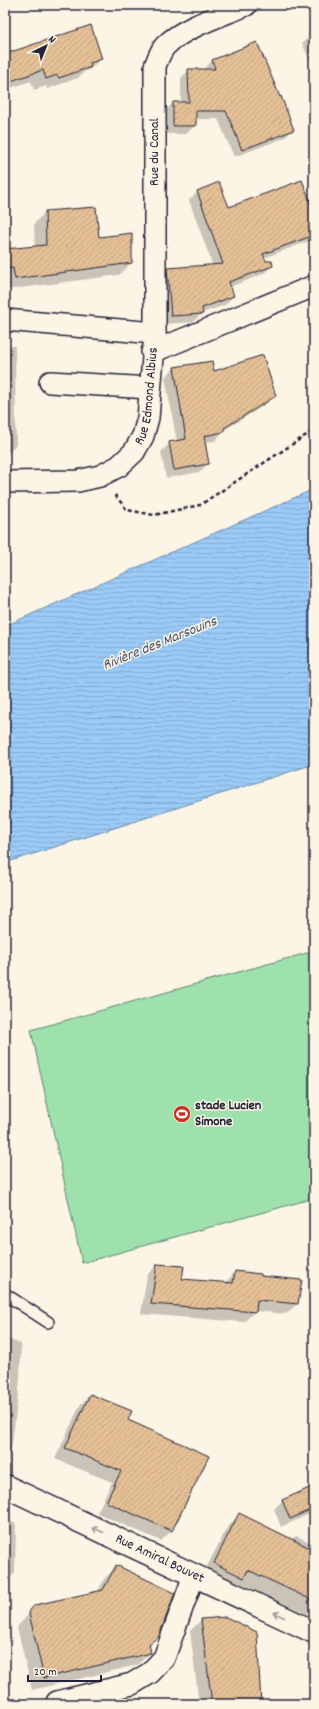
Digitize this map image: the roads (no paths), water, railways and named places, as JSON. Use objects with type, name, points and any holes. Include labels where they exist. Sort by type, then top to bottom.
[{"type":"main road","name":"Rue Amiral Bouvet","points":[[5,1486],[314,1632]]},
{"type":"street","name":"Rue du Canal","points":[[154,342],[155,66],[160,54],[174,38],[246,5]]},
{"type":"street","name":"Rue Edmond Albius","points":[[5,482],[78,481],[100,476],[119,466],[134,452],[143,436],[148,418],[154,342],[314,286]]},
{"type":"street","points":[[5,320],[154,342]]},
{"type":"street","points":[[50,382],[150,388]]},
{"type":"street","points":[[57,1702],[132,1684],[150,1673],[164,1658],[194,1575]]},
{"type":"lane","points":[[5,1294],[48,1322]]},
{"type":"water","name":"Rivière des Marsouins","points":[[314,489],[314,764],[5,863],[5,626]]},
{"type":"place","name":"stade Lucien Simone","points":[[182,1114]]}]
